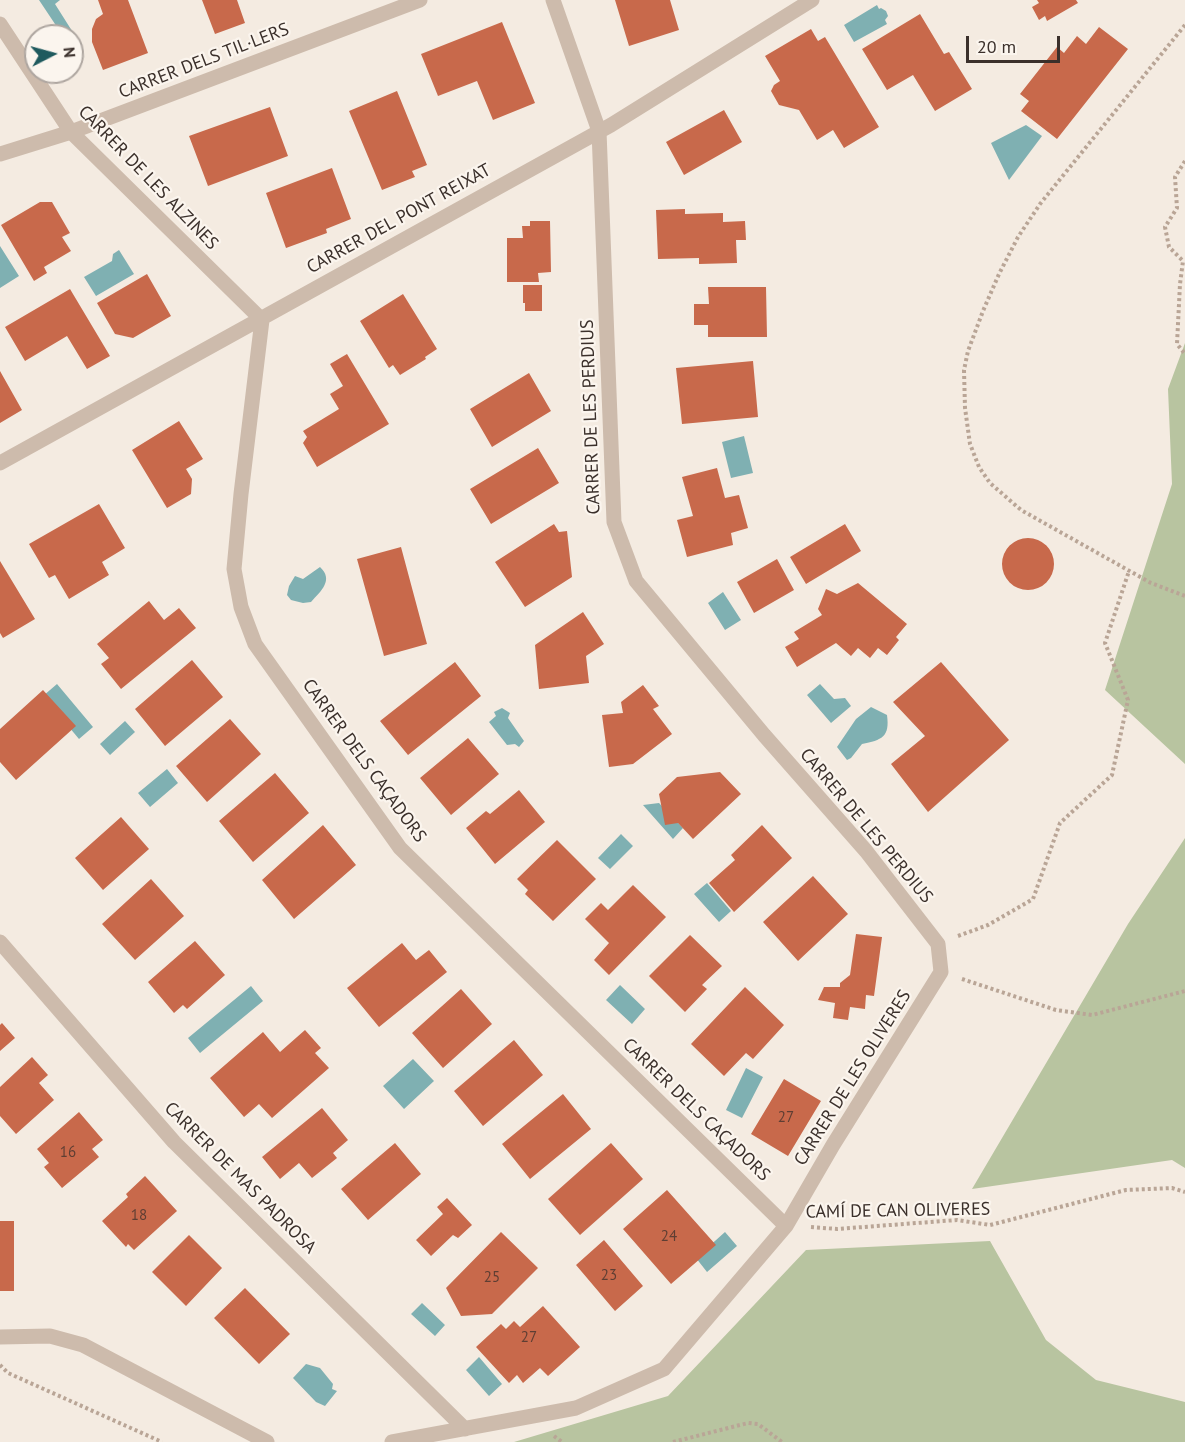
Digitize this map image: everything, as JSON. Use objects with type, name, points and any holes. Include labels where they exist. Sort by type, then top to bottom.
[{"type":"street","name":"CARRER DELS TIL·LERS","points":[[0,154],[71,132],[420,0]]},
{"type":"street","name":"CARRER DE LES PERDIUS","points":[[553,0],[599,131],[614,522],[636,581],[764,735],[866,851],[938,944]]},
{"type":"street","name":"CARRER DEL PONT REIXAT","points":[[0,464],[599,131],[812,0]]},
{"type":"street","name":"CARRER DE LES ALZINES","points":[[0,24],[71,132],[262,320]]},
{"type":"street","name":"CARRER DELS CAÇADORS","points":[[262,320],[234,569],[241,607],[255,644],[400,848],[786,1226]]},
{"type":"street","name":"CARRER DE MAS PADROSA","points":[[0,942],[174,1142],[465,1429]]},
{"type":"street","points":[[938,944],[941,972]]},
{"type":"street","name":"CARRER DE LES OLIVERES","points":[[392,1442],[576,1408],[664,1369],[786,1226],[833,1145],[941,972]]},
{"type":"street","points":[[0,1337],[50,1336],[83,1345],[267,1442]]},
{"type":"path","points":[[1185,25],[1040,204],[1018,237],[983,311],[968,351],[964,370],[965,408],[970,444],[979,467],[990,483],[1021,510],[1151,583],[1185,596]]},
{"type":"path","points":[[1185,161],[1175,177],[1177,208],[1165,227],[1169,246],[1183,261],[1177,344],[1185,354]]},
{"type":"path","points":[[938,944],[988,925],[1033,899],[1060,823],[1112,775],[1128,700],[1105,643],[1129,571]]},
{"type":"path","points":[[941,972],[1056,1010],[1092,1015],[1185,991]]},
{"type":"path","name":"CAMÍ DE CAN OLIVERES","points":[[786,1226],[837,1229],[957,1220],[990,1225],[1126,1190],[1172,1188],[1185,1192]]},
{"type":"path","points":[[0,1365],[8,1373],[162,1442]]},
{"type":"path","points":[[673,1442],[748,1423],[758,1424],[782,1442]]},
{"type":"green space","points":[[1185,343],[1185,764],[1105,690],[1172,484],[1168,389]]},
{"type":"green space","points":[[1185,838],[1185,1168],[1172,1160],[972,1189],[1128,924]]},
{"type":"green space","points":[[990,1241],[1046,1340],[1096,1380],[1185,1402],[1185,1442],[514,1442],[668,1396],[806,1250]]},
{"type":"water","points":[[39,0],[60,0],[55,4],[68,24],[55,24]]},
{"type":"water","points":[[877,5],[879,9],[886,11],[887,24],[854,42],[844,25]]},
{"type":"water","points":[[1026,125],[1042,136],[1009,180],[991,143]]},
{"type":"water","points":[[0,246],[19,276],[0,288]]},
{"type":"water","points":[[119,250],[134,274],[96,296],[84,277],[112,261],[113,254]]},
{"type":"water","points":[[744,436],[753,473],[731,478],[722,442]]},
{"type":"water","points":[[320,567],[326,576],[326,581],[319,594],[311,602],[291,600],[287,595],[295,576],[303,579]]},
{"type":"water","points":[[723,592],[741,620],[725,630],[708,603]]},
{"type":"water","points":[[57,684],[93,727],[79,739],[43,696]]},
{"type":"water","points":[[820,684],[834,699],[845,698],[851,706],[831,723],[807,695]]},
{"type":"water","points":[[871,707],[887,715],[886,733],[875,741],[862,744],[847,760],[837,747],[856,719]]},
{"type":"water","points":[[502,708],[510,713],[508,718],[524,741],[519,747],[515,744],[507,745],[489,722],[496,716],[494,712]]},
{"type":"water","points":[[125,721],[135,732],[110,755],[100,744]]},
{"type":"water","points":[[167,769],[178,783],[150,807],[138,793]]},
{"type":"water","points":[[659,803],[683,828],[673,839],[643,805]]},
{"type":"water","points":[[621,834],[633,846],[610,869],[598,858]]},
{"type":"water","points":[[707,883],[731,911],[719,922],[694,894]]},
{"type":"water","points":[[620,985],[645,1009],[632,1024],[606,1000]]},
{"type":"water","points":[[251,986],[263,1001],[200,1053],[188,1038]]},
{"type":"water","points":[[413,1059],[434,1081],[404,1109],[383,1086]]},
{"type":"water","points":[[746,1068],[763,1077],[742,1118],[726,1110]]},
{"type":"water","points":[[725,1232],[737,1246],[707,1272],[696,1258]]},
{"type":"water","points":[[422,1303],[445,1325],[435,1336],[411,1314]]},
{"type":"water","points":[[479,1357],[502,1384],[489,1396],[466,1370]]},
{"type":"water","points":[[306,1364],[320,1368],[333,1384],[332,1389],[337,1391],[325,1406],[316,1402],[293,1378]]},
{"type":"building","points":[[98,0],[128,0],[148,53],[103,70],[92,42],[92,29],[96,19],[103,14]]},
{"type":"building","points":[[202,0],[237,0],[245,23],[215,34]]},
{"type":"building","points":[[615,0],[670,0],[679,30],[629,46]]},
{"type":"building","points":[[1037,0],[1076,0],[1078,3],[1047,21],[1045,16],[1039,20],[1032,7],[1039,3]]},
{"type":"building","points":[[920,14],[944,54],[949,52],[972,89],[935,111],[913,75],[887,90],[862,49]]},
{"type":"building","points":[[502,22],[535,103],[493,120],[477,81],[438,96],[421,54]]},
{"type":"building","points":[[1099,27],[1128,49],[1057,139],[1021,111],[1029,101],[1020,94],[1057,47],[1064,53],[1077,36],[1086,44]]},
{"type":"building","points":[[811,29],[818,41],[825,37],[879,127],[844,148],[833,130],[817,140],[799,110],[779,105],[771,91],[780,81],[765,56]]},
{"type":"building","points":[[397,91],[427,165],[412,171],[415,177],[382,190],[349,111]]},
{"type":"building","points":[[270,107],[288,156],[208,186],[189,136]]},
{"type":"building","points":[[724,110],[742,142],[684,175],[666,142]]},
{"type":"building","points":[[332,168],[351,219],[326,229],[327,233],[286,248],[266,193]]},
{"type":"building","points":[[40,202],[52,202],[70,233],[62,237],[71,251],[44,267],[47,273],[34,281],[1,225]]},
{"type":"building","points":[[685,209],[685,214],[723,213],[723,222],[745,221],[746,240],[736,240],[737,263],[699,264],[699,258],[658,259],[656,210]]},
{"type":"building","points":[[530,221],[550,221],[551,272],[538,273],[539,282],[507,282],[507,238],[523,238],[522,226],[530,226]]},
{"type":"building","points":[[147,274],[171,316],[133,338],[115,334],[97,303]]},
{"type":"building","points":[[523,285],[542,285],[542,311],[525,311]]},
{"type":"building","points":[[708,287],[766,287],[767,337],[708,337],[708,325],[694,325],[694,304],[709,304]]},
{"type":"building","points":[[70,289],[110,356],[87,369],[67,336],[25,361],[5,327]]},
{"type":"building","points":[[403,294],[437,349],[425,357],[426,359],[400,375],[393,365],[389,368],[360,321]]},
{"type":"building","points":[[347,354],[389,424],[317,467],[303,443],[307,437],[303,431],[339,409],[330,394],[343,386],[330,364]]},
{"type":"building","points":[[753,361],[758,417],[682,424],[676,368]]},
{"type":"building","points":[[0,371],[22,410],[0,423]]},
{"type":"building","points":[[529,373],[551,411],[492,447],[470,409]]},
{"type":"building","points":[[179,421],[203,459],[186,469],[192,479],[191,494],[167,508],[132,450]]},
{"type":"building","points":[[538,448],[559,483],[491,524],[470,489]]},
{"type":"building","points":[[717,468],[725,498],[739,495],[748,528],[731,533],[733,545],[687,557],[677,520],[693,516],[682,477]]},
{"type":"building","points":[[99,504],[125,548],[102,562],[109,575],[69,599],[55,575],[49,578],[29,544]]},
{"type":"building","points":[[554,524],[559,532],[567,531],[572,577],[525,607],[495,562]]},
{"type":"building","points":[[845,524],[861,551],[806,584],[790,557]]},
{"type":"building","points":[[1028,538],[1038,540],[1046,546],[1052,554],[1054,564],[1052,574],[1046,582],[1038,588],[1028,590],[1018,588],[1010,582],[1004,574],[1002,564],[1004,554],[1010,546],[1018,540]]},
{"type":"building","points":[[401,547],[427,644],[384,656],[357,559]]},
{"type":"building","points":[[777,559],[794,590],[754,613],[737,582]]},
{"type":"building","points":[[0,561],[35,619],[3,638],[0,633]]},
{"type":"building","points":[[858,583],[907,624],[896,637],[899,640],[887,655],[878,648],[870,658],[858,648],[851,656],[836,643],[797,667],[785,647],[799,639],[794,632],[822,615],[818,609],[826,589],[837,594]]},
{"type":"building","points":[[149,601],[164,620],[179,608],[196,628],[121,689],[101,664],[109,658],[97,644]]},
{"type":"building","points":[[583,612],[604,644],[586,656],[589,683],[539,689],[535,645]]},
{"type":"building","points":[[192,660],[223,697],[165,746],[135,709]]},
{"type":"building","points":[[455,662],[481,696],[408,755],[380,721]]},
{"type":"building","points":[[941,662],[1009,740],[928,812],[891,764],[925,736],[893,702]]},
{"type":"building","points":[[643,685],[659,706],[653,709],[672,734],[633,764],[609,767],[602,715],[623,713],[621,702]]},
{"type":"building","points":[[43,690],[76,726],[16,780],[0,762],[0,729]]},
{"type":"building","points":[[230,719],[261,754],[207,802],[176,766]]},
{"type":"building","points":[[468,738],[499,774],[451,815],[420,778]]},
{"type":"building","points":[[720,772],[741,794],[693,839],[678,823],[665,825],[659,794],[677,777]]},
{"type":"building","points":[[275,773],[309,813],[253,862],[219,821]]},
{"type":"building","points":[[519,790],[545,822],[495,864],[466,828],[486,811],[490,814]]},
{"type":"building","points":[[121,817],[149,849],[103,890],[75,858]]},
{"type":"building","points":[[323,825],[356,865],[294,919],[262,880]]},
{"type":"building","points":[[762,825],[792,858],[734,912],[709,883],[735,860],[731,855]]},
{"type":"building","points":[[557,840],[596,879],[553,921],[525,894],[528,890],[517,879]]},
{"type":"building","points":[[813,876],[848,914],[798,961],[763,922]]},
{"type":"building","points":[[151,879],[184,916],[135,960],[102,924]]},
{"type":"building","points":[[633,885],[666,917],[609,975],[594,960],[609,943],[585,919],[601,903],[608,910]]},
{"type":"building","points":[[856,934],[882,937],[874,996],[866,995],[865,1009],[850,1007],[848,1020],[833,1018],[835,1003],[818,1000],[824,987],[840,987],[840,983],[850,975]]},
{"type":"building","points":[[690,935],[722,966],[702,985],[707,989],[685,1012],[649,976]]},
{"type":"building","points":[[195,941],[225,975],[187,1009],[183,1005],[174,1013],[148,982]]},
{"type":"building","points":[[402,943],[416,960],[429,950],[447,972],[379,1027],[347,988]]},
{"type":"building","points":[[745,987],[784,1025],[753,1059],[746,1053],[724,1076],[691,1044]]},
{"type":"building","points":[[461,989],[492,1024],[443,1068],[412,1033]]},
{"type":"building","points":[[2,1023],[15,1038],[0,1051],[0,1025]]},
{"type":"building","points":[[305,1030],[321,1048],[315,1053],[329,1068],[272,1118],[259,1104],[244,1117],[210,1078],[263,1032],[280,1052]]},
{"type":"building","points":[[514,1040],[543,1075],[483,1126],[454,1091]]},
{"type":"building","points":[[32,1057],[48,1075],[39,1083],[54,1100],[16,1134],[0,1116],[0,1087]]},
{"type":"building","points":[[784,1079],[821,1101],[788,1156],[751,1134]]},
{"type":"building","points":[[563,1094],[591,1129],[530,1179],[502,1144]]},
{"type":"building","points":[[322,1108],[348,1140],[333,1153],[337,1158],[312,1178],[299,1163],[280,1179],[262,1157]]},
{"type":"building","points":[[79,1112],[103,1140],[92,1149],[99,1157],[62,1188],[44,1167],[49,1163],[37,1149]]},
{"type":"building","points":[[395,1143],[421,1174],[368,1220],[341,1189]]},
{"type":"building","points":[[611,1143],[643,1179],[580,1235],[548,1199]]},
{"type":"building","points":[[145,1176],[177,1211],[134,1250],[128,1244],[126,1247],[102,1221],[128,1197],[126,1194]]},
{"type":"building","points":[[667,1190],[716,1245],[671,1284],[623,1229]]},
{"type":"building","points":[[447,1198],[472,1225],[458,1238],[453,1235],[431,1256],[416,1240],[443,1214],[437,1207]]},
{"type":"building","points":[[0,1221],[14,1221],[14,1291],[0,1291]]},
{"type":"building","points":[[501,1232],[538,1268],[492,1314],[461,1316],[446,1288]]},
{"type":"building","points":[[189,1235],[222,1268],[186,1306],[152,1272]]},
{"type":"building","points":[[604,1240],[643,1286],[615,1311],[576,1265]]},
{"type":"building","points":[[245,1288],[290,1334],[259,1364],[214,1318]]},
{"type":"building","points":[[543,1306],[580,1347],[548,1376],[540,1368],[523,1383],[517,1375],[509,1383],[476,1347],[501,1324],[506,1329],[514,1321],[520,1327]]}]
